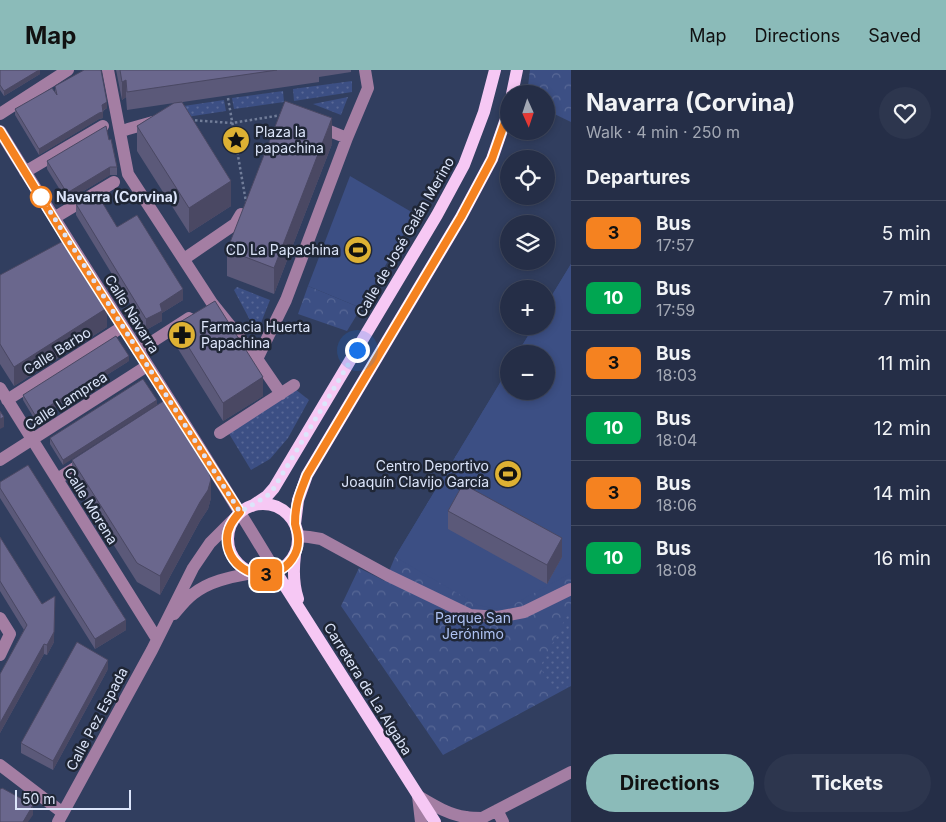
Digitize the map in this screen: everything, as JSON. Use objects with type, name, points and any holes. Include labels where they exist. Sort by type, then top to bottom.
[{"type":"main road","name":"Calle de José Galán Merino","points":[[236,516],[267,496],[274,488],[437,215],[464,165],[484,112],[495,70]]},
{"type":"main road","points":[[514,85],[517,70]]},
{"type":"main road","points":[[303,614],[293,580],[293,568],[298,542],[298,500],[307,475],[461,217],[492,159],[500,136]]},
{"type":"main road","points":[[252,506],[259,504],[273,505],[286,512],[297,530]]},
{"type":"main road","points":[[236,516],[228,529],[228,548],[231,556],[244,570],[261,575],[276,572],[286,567],[296,553]]},
{"type":"main road","name":"Carretera de La Algaba","points":[[276,572],[435,822]]},
{"type":"street","points":[[0,114],[68,70]]},
{"type":"street","points":[[108,70],[109,122],[120,132],[120,179],[184,259],[212,303],[257,359],[280,394]]},
{"type":"street","points":[[257,359],[286,300],[347,138],[368,88],[365,70]]},
{"type":"street","points":[[288,114],[347,138]]},
{"type":"street","points":[[120,132],[162,120]]},
{"type":"street","points":[[25,172],[109,122]]},
{"type":"street","name":"Calle Navarra","points":[[1,135],[54,218],[63,245],[138,351],[172,405],[236,516],[276,572]]},
{"type":"street","points":[[54,218],[120,179]]},
{"type":"street","points":[[184,259],[238,219]]},
{"type":"street","points":[[138,351],[212,303]]},
{"type":"street","name":"Calle Barbo","points":[[7,400],[122,327]]},
{"type":"street","name":"Calle Lamprea","points":[[0,460],[147,366]]},
{"type":"street","points":[[220,433],[294,385]]},
{"type":"street","name":"Calle Morena","points":[[0,388],[57,479],[160,635]]},
{"type":"street","points":[[159,413],[172,405]]},
{"type":"street","points":[[57,479],[93,456]]},
{"type":"street","name":"Calle Pez Espada","points":[[61,818],[160,635],[192,568],[210,543],[236,516]]},
{"type":"street","points":[[297,530],[321,539],[387,575],[470,615],[498,617],[524,612],[571,589]]},
{"type":"street","name":"Calle Pez Espada","points":[[160,635],[192,594],[209,584],[228,578],[253,574]]},
{"type":"street","points":[[0,618],[10,634],[0,655]]},
{"type":"street","points":[[0,765],[61,818]]},
{"type":"street","points":[[418,796],[450,813],[480,820],[571,772]]},
{"type":"street","points":[[418,796],[421,822]]},
{"type":"street","points":[[497,810],[503,822]]},
{"type":"path","points":[[228,98],[247,203],[238,219]]},
{"type":"path","points":[[189,120],[232,123],[288,114]]},
{"type":"green space","points":[[530,70],[571,70],[571,122],[555,114],[555,85],[528,85]]},
{"type":"green space","points":[[352,81],[352,92],[294,101],[293,89]]},
{"type":"green space","points":[[283,91],[284,102],[234,109],[232,98]]},
{"type":"green space","points":[[348,97],[341,115],[313,104]]},
{"type":"green space","points":[[224,100],[226,111],[180,118],[177,107]]},
{"type":"green space","name":"CD La Papachina","points":[[350,176],[415,214],[361,308],[308,286]]},
{"type":"green space","name":"Parque San Jerónimo","points":[[571,264],[571,686],[443,755],[341,606],[359,568],[385,581],[395,557],[500,383],[500,400],[555,400],[555,345],[522,345],[529,335],[555,335],[555,290]]},
{"type":"green space","name":"Centro Deportivo Joaquín Clavijo García","points":[[571,264],[571,573],[514,604],[497,609],[478,605],[395,557],[500,383],[500,400],[555,400],[555,345],[522,345],[529,335],[555,335],[555,290]]},
{"type":"green space","points":[[308,286],[361,308],[347,331],[298,314]]},
{"type":"green space","points":[[237,287],[270,300],[261,323],[252,324],[234,290]]},
{"type":"green space","points":[[295,389],[309,400],[288,438],[270,459],[251,470],[228,432]]},
{"type":"green space","points":[[571,608],[571,685],[555,693],[540,667]]},
{"type":"building","points":[[0,70],[39,70],[4,91],[0,85]]},
{"type":"building","points":[[84,70],[101,70],[107,102],[102,105],[103,112],[39,149],[15,109],[52,88],[57,95],[55,86]]},
{"type":"building","points":[[120,70],[277,70],[127,92],[126,80],[122,82]]},
{"type":"building","points":[[285,101],[332,118],[274,268],[227,250]]},
{"type":"building","points":[[182,102],[231,181],[189,208],[137,126],[174,103]]},
{"type":"building","points":[[106,126],[117,167],[110,167],[67,193],[47,161]]},
{"type":"building","points":[[96,192],[117,227],[137,215],[183,289],[160,304],[162,311],[146,319],[76,204]]},
{"type":"building","points":[[65,240],[107,308],[14,367],[0,344],[0,275]]},
{"type":"building","points":[[215,301],[263,377],[223,403],[175,325]]},
{"type":"building","points":[[116,336],[129,356],[35,415],[23,395]]},
{"type":"building","points":[[143,379],[157,400],[63,460],[50,438]]},
{"type":"building","points":[[165,400],[208,469],[211,479],[208,490],[160,576],[137,563],[72,460]]},
{"type":"building","points":[[0,411],[4,417],[0,419]]},
{"type":"building","points":[[28,465],[126,620],[95,639],[0,488],[0,482]]},
{"type":"building","points":[[463,484],[562,538],[547,565],[448,511]]},
{"type":"building","points":[[0,537],[42,604],[55,596],[54,632],[47,645],[44,644],[0,723],[0,674],[27,625],[0,581]]},
{"type":"building","points":[[77,642],[108,660],[53,761],[21,743]]},
{"type":"building","points":[[2,788],[33,805],[23,822],[0,822],[0,789]]},
{"type":"bus line","name":"3","points":[[0,131],[68,242],[240,512],[228,529],[228,548],[231,556],[244,570],[261,575],[276,572],[286,567],[296,553],[298,536],[295,524],[298,500],[307,475],[461,217],[492,159],[500,136]]},
{"type":"place","name":"Plaza la papachina","points":[[236,140]]},
{"type":"place","name":"Navarra (Corvina)","points":[[41,197]]},
{"type":"place","name":"CD La Papachina","points":[[358,250]]},
{"type":"place","name":"Farmacia Huerta Papachina","points":[[182,335]]},
{"type":"place","name":"Centro Deportivo Joaquín Clavijo García","points":[[508,474]]},
{"type":"route","points":[[41,197],[240,512],[267,496],[274,488],[357,350]]}]
